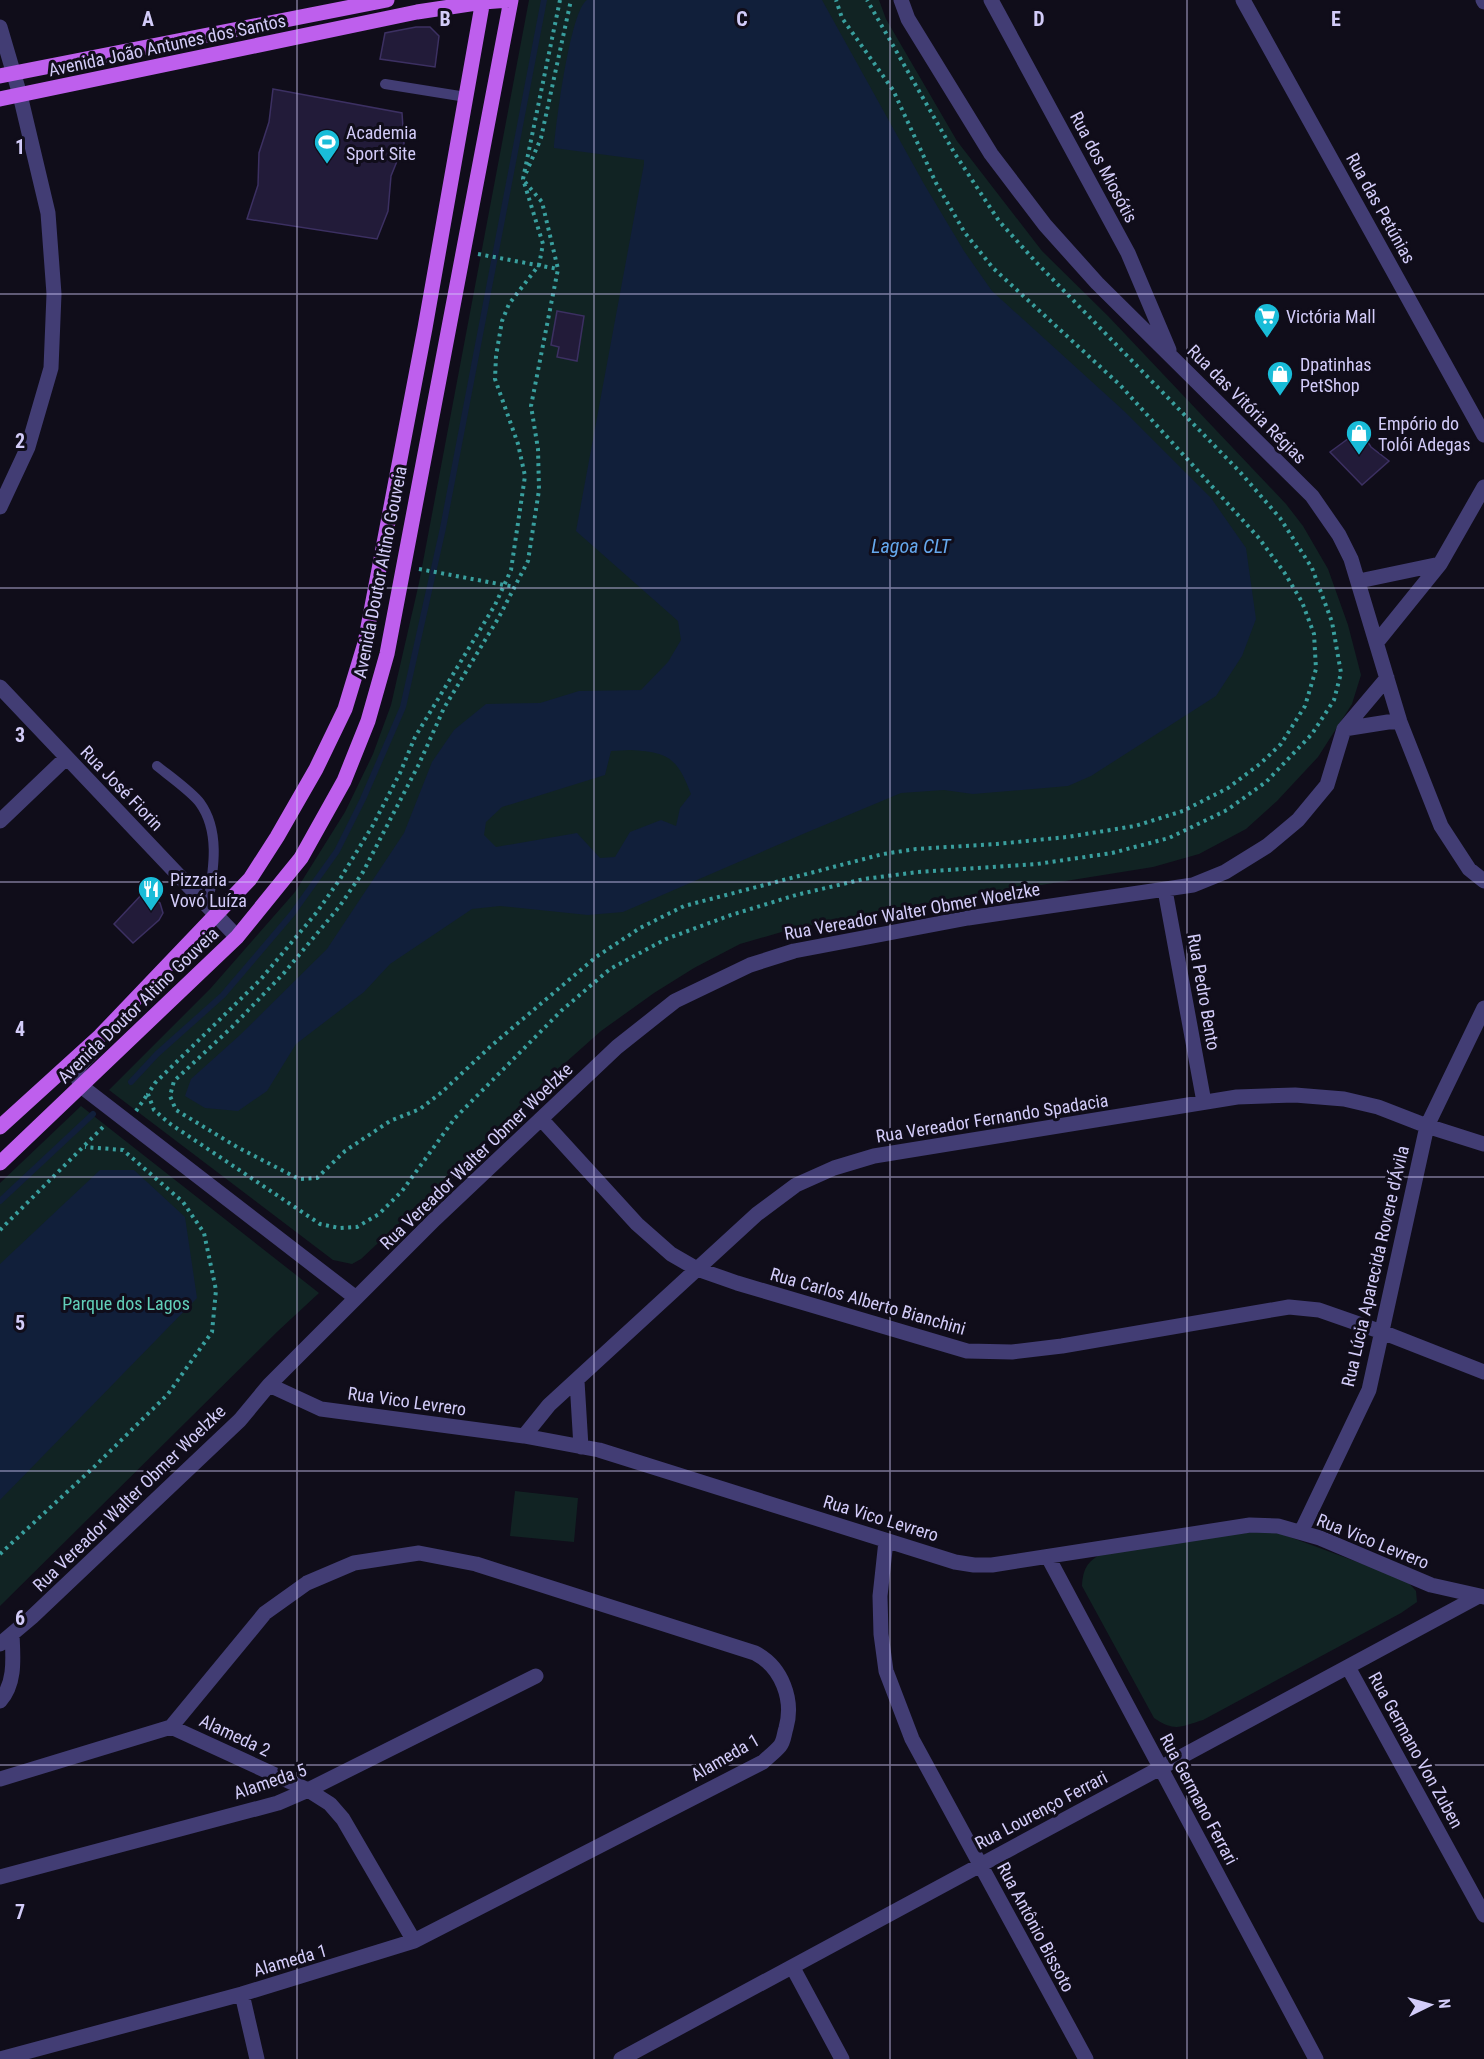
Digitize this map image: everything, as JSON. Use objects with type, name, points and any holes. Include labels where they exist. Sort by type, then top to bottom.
[{"type":"main road","name":"Avenida João Antunes dos Santos","points":[[7,75],[387,0]]},
{"type":"main road","name":"Avenida João Antunes dos Santos","points":[[0,99],[417,12],[483,1],[511,0]]},
{"type":"main road","name":"Avenida Doutor Altino Gouveia","points":[[0,1163],[237,937],[301,858],[344,781],[368,721],[387,654],[511,0]]},
{"type":"main road","name":"Avenida Doutor Altino Gouveia","points":[[0,1127],[100,1036],[213,909],[250,879],[316,769],[345,710],[365,643],[483,1]]},
{"type":"main road","points":[[435,267],[459,270]]},
{"type":"street","name":"Rua das Vitória Régias","points":[[901,0],[908,19],[991,154],[1045,225],[1096,283],[1312,496],[1339,534],[1359,581],[1400,722],[1441,826],[1469,869],[1484,881]]},
{"type":"street","name":"Rua dos Miosótis","points":[[991,0],[1128,254],[1172,358]]},
{"type":"street","name":"Rua das Petúnias","points":[[1243,0],[1484,435]]},
{"type":"street","points":[[0,27],[7,75],[20,95],[48,213],[54,294],[51,368],[28,447],[0,507]]},
{"type":"street","points":[[1377,642],[1440,564],[1484,487]]},
{"type":"street","points":[[1359,581],[1440,564]]},
{"type":"street","name":"Rua Vereador Walter Obmer Woelzke","points":[[6,1639],[240,1420],[269,1385],[435,1219],[617,1047],[675,1001],[750,965],[794,951],[968,918],[1193,885],[1225,872],[1267,846],[1298,820],[1327,785],[1344,729],[1387,678]]},
{"type":"street","name":"Rua José Fiorin","points":[[0,687],[213,909],[237,937]]},
{"type":"street","points":[[1344,729],[1400,722]]},
{"type":"street","points":[[0,821],[66,758]]},
{"type":"street","name":"Rua Pedro Bento","points":[[1165,890],[1203,1102]]},
{"type":"street","name":"Rua Lúcia Aparecida Rovere d'Ávila","points":[[1300,1532],[1369,1390],[1427,1126],[1484,1008]]},
{"type":"street","points":[[100,1036],[94,1050],[78,1066],[76,1078],[81,1086],[356,1298]]},
{"type":"street","name":"Rua Vereador Fernando Spadacia","points":[[524,1436],[549,1405],[757,1214],[796,1185],[834,1168],[874,1156],[1249,1096],[1295,1095],[1344,1099],[1378,1107],[1484,1144]]},
{"type":"street","name":"Rua Carlos Alberto Bianchini","points":[[542,1120],[637,1224],[671,1254],[697,1269],[967,1351],[1012,1352],[1062,1346],[1289,1307],[1319,1310],[1484,1372]]},
{"type":"street","points":[[577,1381],[581,1447]]},
{"type":"street","name":"Rua Vico Levrero","points":[[269,1385],[321,1410],[524,1436],[599,1450],[955,1562],[992,1565],[1250,1525],[1278,1526],[1320,1538],[1431,1585],[1481,1596]]},
{"type":"street","name":"Rua Antônio Bissoto","points":[[886,1541],[880,1596],[881,1634],[886,1671],[912,1739],[1086,2059]]},
{"type":"street","name":"Alameda 1","points":[[0,2059],[242,1994],[414,1941],[763,1762],[782,1744],[789,1718],[787,1692],[775,1668],[767,1659],[755,1653],[476,1564],[419,1553],[354,1563],[307,1583],[265,1613],[171,1727]]},
{"type":"street","name":"Rua Germano Ferrari","points":[[1048,1557],[1316,2059]]},
{"type":"street","name":"Rua Lourenço Ferrari","points":[[621,2059],[1481,1596]]},
{"type":"street","points":[[0,1701],[6,1694],[13,1666],[6,1639]]},
{"type":"street","name":"Rua Germano Von Zuben","points":[[1348,1667],[1484,1915]]},
{"type":"street","name":"Alameda 5","points":[[0,1876],[267,1806],[308,1790],[536,1676]]},
{"type":"street","name":"Alameda 2","points":[[0,1779],[171,1727],[308,1790],[330,1804],[343,1819],[414,1941]]},
{"type":"street","points":[[793,1968],[842,2059]]},
{"type":"street","points":[[242,1994],[257,2059]]},
{"type":"lane","points":[[385,84],[465,97]]},
{"type":"lane","points":[[157,766],[200,802],[209,822],[215,865],[213,909]]},
{"type":"path","points":[[560,0],[523,180],[543,244],[539,266],[509,304],[502,321],[496,356],[495,379],[518,444],[525,476],[511,570],[495,605],[415,737],[400,774],[373,825],[329,896],[261,980],[155,1083],[148,1095],[154,1110],[169,1123],[320,1224],[339,1228],[357,1227],[379,1214],[402,1191],[455,1118],[561,1011],[610,969],[666,939],[796,895],[864,879],[918,872],[1037,864],[1112,853],[1169,838],[1227,810],[1266,782],[1312,734],[1334,700],[1341,673],[1332,622],[1312,568],[1280,518],[1240,472],[999,221],[955,154],[867,0]]},
{"type":"path","points":[[523,180],[541,138],[571,0]]},
{"type":"path","points":[[523,180],[542,202],[558,269],[531,406],[538,449],[539,489],[528,561],[444,708],[419,764],[363,872],[339,907],[299,957],[232,1027],[174,1081],[170,1096],[176,1110],[237,1147],[299,1179],[317,1178],[345,1151],[390,1121],[420,1109],[596,957],[640,928],[684,906],[883,854],[916,849],[1067,837],[1135,826],[1183,811],[1228,788],[1261,763],[1281,744],[1305,706],[1316,669],[1314,634],[1302,602],[1284,572],[1239,515],[1120,386],[993,268],[965,233],[936,183],[893,90],[842,18],[836,0]]},
{"type":"path","points":[[491,256],[558,269]]},
{"type":"path","points":[[429,571],[515,587]]},
{"type":"path","points":[[0,1230],[85,1147],[116,1113]]},
{"type":"path","points":[[0,1554],[94,1467],[168,1394],[212,1332],[216,1290],[204,1233],[183,1202],[123,1150],[85,1147]]},
{"type":"green space","points":[[529,0],[879,0],[886,19],[957,141],[1042,251],[1108,316],[1286,504],[1303,526],[1328,569],[1348,625],[1361,675],[1352,704],[1318,757],[1277,801],[1246,829],[1199,854],[1153,867],[885,910],[785,931],[740,944],[694,968],[601,1031],[547,1079],[470,1157],[361,1259],[352,1264],[333,1260],[109,1090],[210,989],[295,892],[345,812],[373,754],[391,705],[419,583]]},
{"type":"green space","name":"Parque dos Lagos","points":[[81,1106],[319,1293],[0,1606],[0,1183]]},
{"type":"green space","points":[[515,1491],[578,1498],[574,1542],[510,1536]]},
{"type":"green space","points":[[1271,1530],[1406,1580],[1416,1591],[1417,1602],[1401,1613],[1203,1720],[1173,1727],[1154,1718],[1082,1586],[1083,1575],[1087,1567],[1101,1554]]},
{"type":"water","name":"Lagoa CLT","points":[[587,0],[822,0],[924,184],[964,251],[992,291],[1124,411],[1211,498],[1246,548],[1256,619],[1242,656],[1216,696],[1091,776],[1068,786],[973,794],[944,790],[901,793],[623,912],[588,915],[500,906],[472,909],[390,964],[364,992],[296,1044],[267,1091],[238,1111],[205,1108],[185,1096],[191,1079],[240,1035],[327,949],[404,833],[432,762],[454,730],[486,704],[540,703],[579,691],[641,690],[668,662],[681,640],[678,621],[576,531],[644,164],[644,160],[554,148],[565,69],[581,8]],"holes":[[[611,751],[643,751],[663,755],[670,759],[686,782],[691,794],[680,808],[676,826],[661,820],[630,832],[615,857],[600,858],[577,833],[496,847],[484,835],[486,822],[502,807],[605,775]]]},
{"type":"water","name":"Parque dos Lagos","points":[[100,1170],[134,1170],[185,1217],[197,1298],[0,1500],[0,1264]]},
{"type":"building","points":[[416,27],[430,27],[439,36],[435,67],[380,59],[385,33]]},
{"type":"building","name":"Academia Sport Site","points":[[273,89],[402,113],[404,144],[391,176],[388,211],[377,239],[247,219],[258,185],[259,153],[269,122]]},
{"type":"building","points":[[557,311],[584,316],[577,361],[557,357],[559,347],[551,345]]},
{"type":"building","name":"Empório do Tolói Adegas","points":[[1360,430],[1371,447],[1389,461],[1362,485],[1330,452]]},
{"type":"building","points":[[145,891],[160,903],[163,913],[159,920],[133,943],[114,924]]},
{"type":"waterway","points":[[131,1082],[157,1054],[223,995],[292,914],[337,851],[363,799],[403,707],[443,528],[544,0]]},
{"type":"waterway","points":[[0,1201],[93,1114]]},
{"type":"place","name":"Academia Sport Site","points":[[327,165]]},
{"type":"place","name":"Victória Mall","points":[[1267,339]]},
{"type":"place","name":"Dpatinhas PetShop","points":[[1280,397]]},
{"type":"place","name":"Empório do Tolói Adegas","points":[[1359,456]]},
{"type":"place","name":"Pizzaria Vovó Luíza","points":[[151,912]]}]
